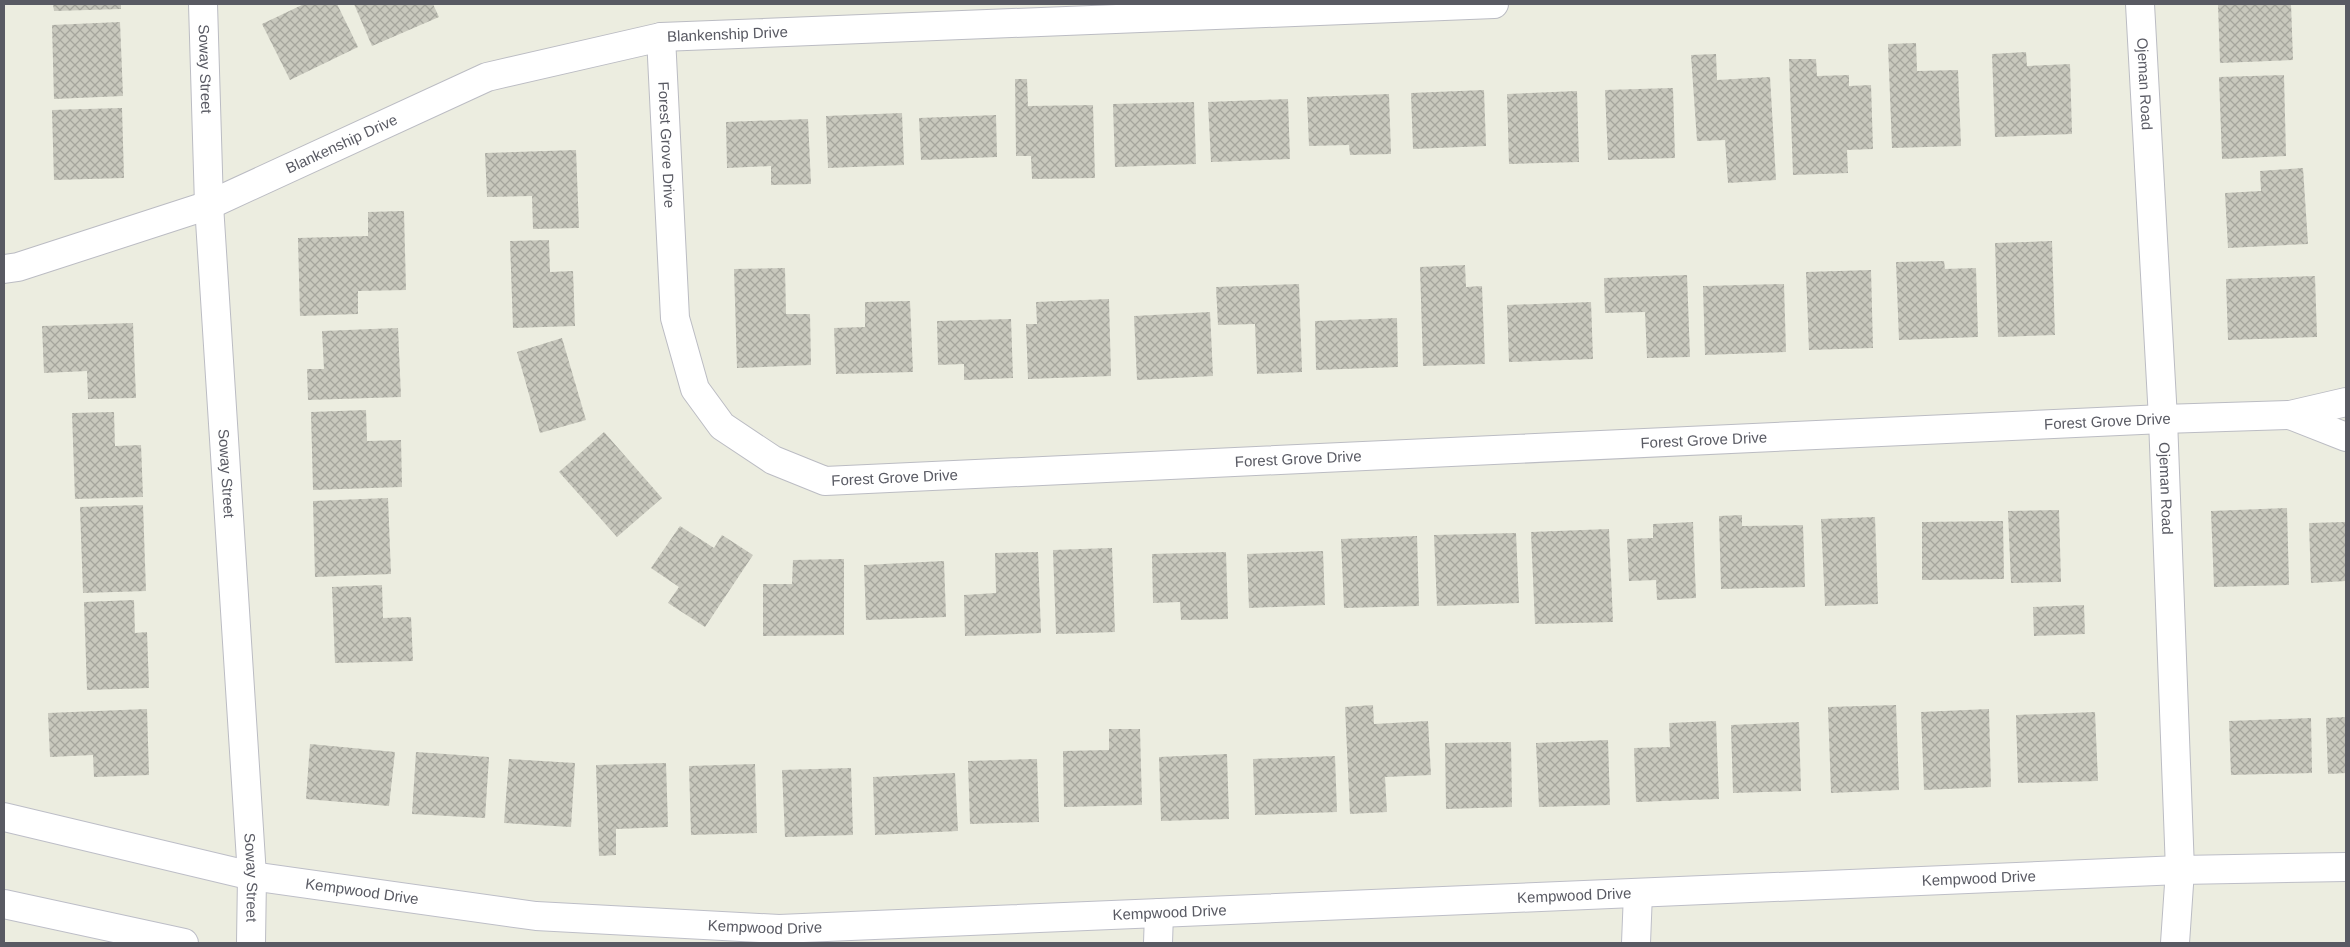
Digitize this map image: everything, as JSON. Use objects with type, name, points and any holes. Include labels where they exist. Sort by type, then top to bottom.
[{"type":"street","name":"Soway Street","points":[[202,4],[209,205],[252,876],[251,943]]},
{"type":"street","name":"Blankenship Drive","points":[[4,269],[18,267],[209,205],[487,77],[660,37],[1494,4]]},
{"type":"street","name":"Ojeman Road","points":[[2140,4],[2163,419],[2180,870],[2175,943]]},
{"type":"street","name":"Forest Grove Drive","points":[[660,37],[675,318],[696,389],[722,426],[773,460],[824,481],[2163,419],[2290,415],[2346,402]]},
{"type":"street","name":"Forest Grove Drive","points":[[2290,415],[2346,437]]},
{"type":"street","name":"Kempwood Drive","points":[[4,817],[252,876],[536,916],[698,934],[779,929],[2180,870],[2346,866]]},
{"type":"street","points":[[1636,943],[1638,893]]},
{"type":"street","points":[[4,904],[184,943]]},
{"type":"street","points":[[1158,943],[1159,913]]},
{"type":"building","points":[[53,4],[121,4],[121,9],[54,11]]},
{"type":"building","points":[[304,4],[337,4],[358,47],[290,80],[262,24]]},
{"type":"building","points":[[354,4],[433,4],[439,17],[372,46]]},
{"type":"building","points":[[2218,4],[2291,4],[2293,60],[2220,63]]},
{"type":"building","points":[[120,22],[123,96],[54,99],[52,25]]},
{"type":"building","points":[[1916,43],[1917,71],[1958,70],[1961,146],[1892,148],[1888,44]]},
{"type":"building","points":[[2026,52],[2027,66],[2070,64],[2072,134],[1995,137],[1992,54]]},
{"type":"building","points":[[1716,54],[1717,80],[1770,77],[1776,180],[1728,183],[1725,140],[1697,141],[1691,55]]},
{"type":"building","points":[[1789,59],[1816,59],[1817,76],[1849,75],[1849,86],[1871,85],[1873,149],[1847,150],[1848,173],[1793,175]]},
{"type":"building","points":[[2284,75],[2286,156],[2222,159],[2219,77]]},
{"type":"building","points":[[1015,79],[1027,79],[1028,106],[1093,105],[1095,178],[1032,179],[1031,156],[1016,156]]},
{"type":"building","points":[[1673,88],[1675,158],[1608,160],[1605,90]]},
{"type":"building","points":[[1484,90],[1486,146],[1413,149],[1411,93]]},
{"type":"building","points":[[1577,91],[1579,162],[1509,164],[1507,94]]},
{"type":"building","points":[[1389,94],[1391,154],[1350,155],[1349,145],[1309,146],[1307,97]]},
{"type":"building","points":[[1288,99],[1290,159],[1211,162],[1208,102]]},
{"type":"building","points":[[1194,102],[1196,164],[1115,167],[1113,104]]},
{"type":"building","points":[[122,108],[124,178],[54,180],[52,110]]},
{"type":"building","points":[[902,113],[904,165],[828,168],[826,116]]},
{"type":"building","points":[[996,115],[997,157],[921,160],[919,118]]},
{"type":"building","points":[[808,119],[811,184],[771,185],[771,166],[727,168],[726,122]]},
{"type":"building","points":[[576,150],[579,228],[533,229],[532,196],[487,197],[485,153]]},
{"type":"building","points":[[2303,168],[2308,244],[2228,248],[2225,193],[2261,191],[2260,171]]},
{"type":"building","points":[[404,211],[406,290],[358,291],[358,314],[300,316],[298,238],[368,236],[368,212]]},
{"type":"building","points":[[549,240],[550,272],[573,271],[575,326],[513,328],[510,241]]},
{"type":"building","points":[[2052,241],[2055,335],[1998,337],[1995,243]]},
{"type":"building","points":[[1944,261],[1945,269],[1976,268],[1978,337],[1899,340],[1896,262]]},
{"type":"building","points":[[1465,265],[1466,287],[1482,286],[1485,364],[1423,366],[1420,267]]},
{"type":"building","points":[[785,268],[786,314],[810,314],[811,365],[737,368],[734,269]]},
{"type":"building","points":[[1871,270],[1873,348],[1809,350],[1806,272]]},
{"type":"building","points":[[1687,275],[1690,357],[1647,358],[1645,312],[1605,313],[1604,278]]},
{"type":"building","points":[[2315,276],[2317,337],[2228,340],[2226,279]]},
{"type":"building","points":[[1299,284],[1302,372],[1257,374],[1255,324],[1218,325],[1216,287]]},
{"type":"building","points":[[1784,284],[1786,352],[1705,355],[1703,286]]},
{"type":"building","points":[[1109,299],[1111,376],[1028,379],[1026,324],[1037,324],[1036,302]]},
{"type":"building","points":[[910,301],[913,372],[836,374],[834,328],[865,327],[865,302]]},
{"type":"building","points":[[1591,302],[1593,359],[1509,362],[1507,305]]},
{"type":"building","points":[[1210,312],[1213,376],[1137,380],[1134,316]]},
{"type":"building","points":[[1397,318],[1398,367],[1316,370],[1315,321]]},
{"type":"building","points":[[1011,319],[1013,378],[964,380],[964,364],[938,365],[937,321]]},
{"type":"building","points":[[133,323],[136,398],[88,399],[87,371],[44,373],[42,326]]},
{"type":"building","points":[[398,328],[401,397],[308,400],[307,369],[324,369],[322,331]]},
{"type":"building","points":[[562,338],[586,420],[540,433],[517,352]]},
{"type":"building","points":[[366,410],[367,441],[401,440],[402,487],[313,490],[311,412]]},
{"type":"building","points":[[114,412],[115,446],[141,445],[143,497],[75,499],[72,413]]},
{"type":"building","points":[[604,432],[662,498],[617,537],[559,472]]},
{"type":"building","points":[[388,498],[391,574],[315,577],[313,501]]},
{"type":"building","points":[[143,505],[146,591],[83,593],[80,507]]},
{"type":"building","points":[[2287,508],[2289,585],[2214,587],[2211,511]]},
{"type":"building","points":[[2059,510],[2061,582],[2011,583],[2008,511]]},
{"type":"building","points":[[1742,515],[1742,526],[1803,525],[1805,587],[1721,589],[1719,516]]},
{"type":"building","points":[[1875,517],[1878,604],[1825,606],[1821,519]]},
{"type":"building","points":[[2003,521],[2004,579],[1922,580],[1922,522]]},
{"type":"building","points":[[1693,522],[1696,598],[1657,600],[1656,580],[1629,581],[1627,539],[1653,538],[1653,524]]},
{"type":"building","points":[[2346,522],[2346,581],[2311,583],[2309,523]]},
{"type":"building","points":[[680,526],[714,548],[722,535],[753,555],[705,627],[668,603],[679,587],[651,568]]},
{"type":"building","points":[[1609,529],[1613,622],[1535,624],[1531,532]]},
{"type":"building","points":[[1516,533],[1519,603],[1437,606],[1434,535]]},
{"type":"building","points":[[1417,536],[1419,606],[1344,608],[1341,539]]},
{"type":"building","points":[[1112,548],[1115,632],[1056,634],[1053,550]]},
{"type":"building","points":[[1323,551],[1325,605],[1249,608],[1247,554]]},
{"type":"building","points":[[1038,552],[1041,633],[965,636],[964,595],[996,593],[995,553]]},
{"type":"building","points":[[1226,552],[1228,619],[1181,620],[1180,602],[1153,603],[1152,554]]},
{"type":"building","points":[[844,559],[844,635],[763,636],[763,584],[792,584],[793,560]]},
{"type":"building","points":[[944,561],[946,617],[866,620],[864,565]]},
{"type":"building","points":[[382,585],[383,618],[411,617],[413,661],[335,663],[332,587]]},
{"type":"building","points":[[134,600],[135,633],[147,632],[149,688],[87,690],[84,602]]},
{"type":"building","points":[[2084,605],[2085,634],[2034,636],[2033,607]]},
{"type":"building","points":[[1373,705],[1374,724],[1428,721],[1431,775],[1385,777],[1387,812],[1350,814],[1345,707]]},
{"type":"building","points":[[1896,705],[1899,790],[1831,793],[1828,707]]},
{"type":"building","points":[[147,709],[149,775],[94,777],[93,755],[50,757],[48,713]]},
{"type":"building","points":[[1989,709],[1991,787],[1924,790],[1921,712]]},
{"type":"building","points":[[2095,712],[2098,781],[2018,783],[2016,715]]},
{"type":"building","points":[[2346,717],[2346,773],[2328,774],[2326,718]]},
{"type":"building","points":[[2311,718],[2312,773],[2231,775],[2229,721]]},
{"type":"building","points":[[1716,721],[1719,799],[1636,802],[1634,748],[1670,747],[1669,723]]},
{"type":"building","points":[[1799,722],[1801,791],[1733,793],[1731,725]]},
{"type":"building","points":[[1109,729],[1140,729],[1142,805],[1064,807],[1063,751],[1109,750]]},
{"type":"building","points":[[1608,740],[1610,805],[1539,807],[1536,743]]},
{"type":"building","points":[[1511,742],[1512,807],[1446,809],[1445,743]]},
{"type":"building","points":[[310,744],[395,752],[389,806],[306,799]]},
{"type":"building","points":[[416,752],[489,757],[485,818],[412,814]]},
{"type":"building","points":[[1227,754],[1229,819],[1161,821],[1159,757]]},
{"type":"building","points":[[1335,756],[1337,812],[1255,815],[1253,759]]},
{"type":"building","points":[[509,759],[575,763],[571,827],[504,823]]},
{"type":"building","points":[[1037,759],[1039,822],[970,824],[968,761]]},
{"type":"building","points":[[666,763],[668,827],[616,829],[616,855],[599,856],[596,765]]},
{"type":"building","points":[[755,764],[757,833],[691,835],[689,766]]},
{"type":"building","points":[[851,768],[853,835],[785,837],[782,770]]},
{"type":"building","points":[[955,773],[958,831],[875,835],[873,777]]}]
